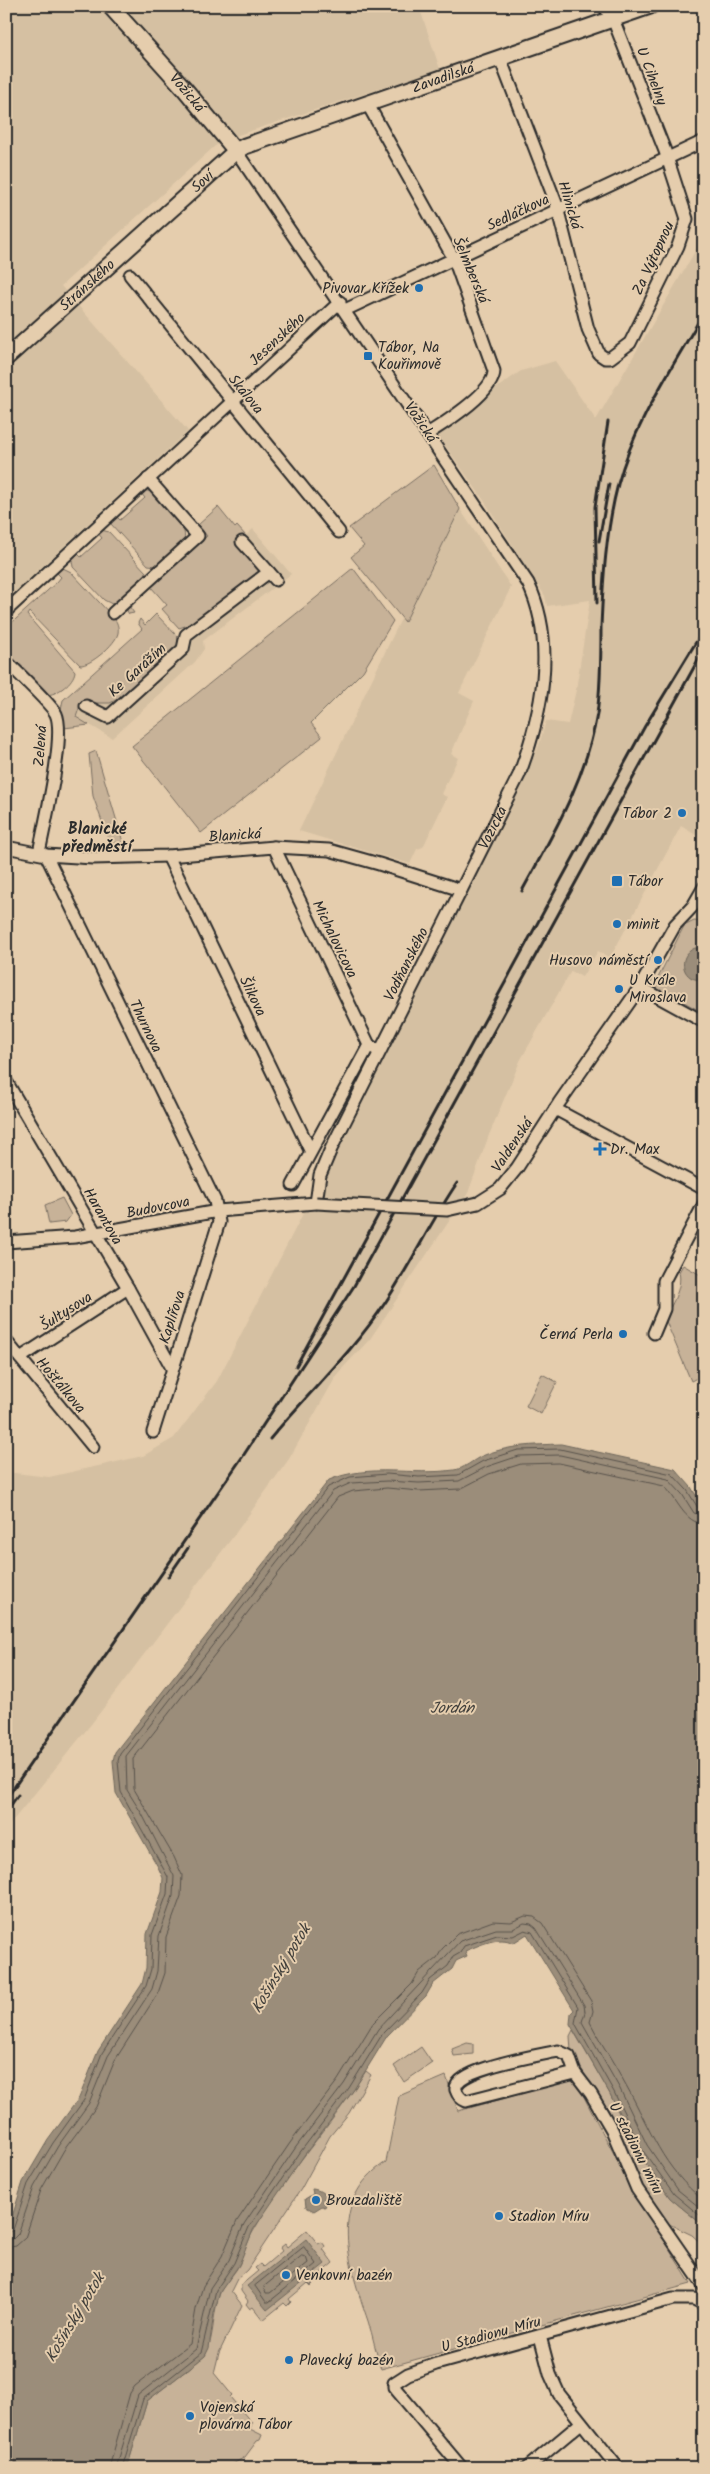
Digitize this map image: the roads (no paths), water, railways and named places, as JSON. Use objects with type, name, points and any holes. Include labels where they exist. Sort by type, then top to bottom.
[{"type":"main road","name":"Vožická","points":[[110,6],[183,87],[236,151]]},
{"type":"main road","name":"Zavadilská","points":[[236,151],[250,144],[367,103],[650,6]]},
{"type":"main road","name":"Soví","points":[[169,212],[236,151]]},
{"type":"main road","name":"Stránského","points":[[6,358],[169,212]]},
{"type":"street","name":"U Cihelny","points":[[604,6],[614,19],[667,158]]},
{"type":"street","name":"Hlinická","points":[[500,58],[558,210],[588,329],[597,350],[608,359]]},
{"type":"street","name":"Šelmberská","points":[[367,103],[454,259],[494,376],[481,393],[428,433]]},
{"type":"street","name":"Sedláčkova","points":[[342,306],[454,259],[704,141]]},
{"type":"street","name":"Vožická","points":[[236,151],[521,570],[539,608],[544,632],[543,682],[531,742],[518,775],[461,890]]},
{"type":"street","name":"Za Výtopnou","points":[[608,359],[616,356],[630,343],[686,225],[687,219],[667,158]]},
{"type":"street","name":"Skálova","points":[[130,275],[339,532]]},
{"type":"street","name":"Jesenského","points":[[6,612],[232,401],[342,306]]},
{"type":"street","points":[[113,613],[198,536],[148,480]]},
{"type":"street","name":"Ke Garážím","points":[[86,706],[108,717],[183,649],[186,635],[272,576],[242,542]]},
{"type":"street","name":"Zelená","points":[[6,661],[56,713],[59,730],[42,854]]},
{"type":"street","name":"Blanická","points":[[6,847],[42,854],[93,858],[168,856],[238,848],[274,847],[330,850],[461,890]]},
{"type":"street","name":"Michalovicova","points":[[274,847],[373,1048]]},
{"type":"street","name":"Thurnova","points":[[42,854],[215,1201],[218,1211]]},
{"type":"street","name":"Šlikova","points":[[168,856],[310,1150]]},
{"type":"street","points":[[704,887],[693,906],[675,925],[640,987],[704,1022]]},
{"type":"street","name":"Vodňanského","points":[[293,1185],[310,1150],[373,1048],[461,890]]},
{"type":"street","points":[[693,906],[704,912]]},
{"type":"street","name":"Valdenská","points":[[316,1203],[447,1210],[478,1203],[500,1189],[517,1168],[555,1109],[640,987]]},
{"type":"street","name":"Vodňanského","points":[[316,1203],[322,1167],[373,1048]]},
{"type":"street","name":"Harantova","points":[[6,1081],[97,1234],[172,1368]]},
{"type":"street","points":[[555,1109],[704,1189]]},
{"type":"street","name":"Budovcova","points":[[6,1242],[97,1234],[218,1211],[316,1203]]},
{"type":"street","points":[[654,1333],[664,1309],[664,1281],[704,1204]]},
{"type":"street","name":"Kaplířova","points":[[153,1432],[218,1222],[218,1211]]},
{"type":"street","name":"Šultysova","points":[[20,1358],[128,1288]]},
{"type":"street","name":"Hošťálkova","points":[[6,1341],[93,1447]]},
{"type":"street","name":"U stadionu míru","points":[[576,2073],[466,2101],[461,2099],[456,2091],[456,2085],[461,2078],[484,2068],[558,2051],[569,2056],[576,2073],[612,2130],[637,2189],[704,2286]]},
{"type":"street","name":"U Stadionu Míru","points":[[462,2468],[394,2387],[394,2384],[408,2374],[436,2364],[673,2299],[694,2299],[704,2304]]},
{"type":"street","points":[[540,2336],[550,2374],[556,2388],[581,2423],[618,2468]]},
{"type":"street","points":[[527,2468],[581,2423]]},
{"type":"water","points":[[695,948],[704,949],[704,979],[691,977],[684,968],[685,957]]},
{"type":"water","name":"Jordán","points":[[561,1444],[675,1469],[691,1487],[704,1509],[704,2226],[670,2198],[637,2151],[610,2094],[570,2024],[571,2013],[574,2010],[527,1934],[513,1943],[496,1940],[483,1944],[465,1951],[467,1956],[456,1961],[452,1969],[433,1984],[426,1996],[387,2036],[353,2091],[305,2154],[253,2230],[239,2265],[220,2292],[214,2313],[209,2348],[205,2356],[147,2401],[127,2468],[6,2468],[6,2236],[23,2182],[48,2140],[79,2098],[98,2051],[142,1984],[146,1968],[147,1934],[162,1892],[163,1878],[158,1867],[116,1793],[113,1761],[115,1752],[329,1480],[360,1472],[454,1470],[492,1452],[521,1446]]},
{"type":"water","name":"Brouzdaliště","points":[[312,2189],[322,2192],[326,2197],[325,2207],[322,2206],[314,2211],[306,2207],[305,2199],[313,2194]]},
{"type":"water","name":"Venkovní bazén","points":[[306,2239],[325,2264],[267,2310],[247,2286]]},
{"type":"railway","points":[[522,891],[567,806],[577,784],[592,738],[599,693],[604,573],[608,537],[614,501],[625,461],[655,396],[704,312]]},
{"type":"railway","points":[[597,603],[595,507],[608,422]]},
{"type":"railway","points":[[599,541],[609,484]]},
{"type":"railway","points":[[296,1366],[645,726],[704,629]]},
{"type":"railway","points":[[6,1799],[243,1456],[354,1286],[704,649]]},
{"type":"railway","points":[[270,1439],[344,1356],[372,1321],[385,1303],[457,1183]]},
{"type":"railway","points":[[168,1577],[188,1548]]},
{"type":"railway","points":[[6,1812],[18,1795]]},
{"type":"place","name":"Pivovar Křížek","points":[[419,288]]},
{"type":"place","name":"Tábor, Na Kouřimově","points":[[368,356]]},
{"type":"place","name":"Tábor 2","points":[[682,813]]},
{"type":"place","name":"Tábor","points":[[617,881]]},
{"type":"place","name":"minit","points":[[617,924]]},
{"type":"place","name":"Husovo náměstí","points":[[658,960]]},
{"type":"place","name":"U Krále Miroslava","points":[[619,989]]},
{"type":"place","name":"Dr. Max","points":[[600,1149]]},
{"type":"place","name":"Černá Perla","points":[[623,1334]]},
{"type":"place","name":"Brouzdaliště","points":[[316,2200]]},
{"type":"place","name":"Stadion Míru","points":[[499,2216]]},
{"type":"place","name":"Venkovní bazén","points":[[286,2275]]},
{"type":"place","name":"Plavecký bazén","points":[[289,2360]]},
{"type":"place","name":"Vojenská plovárna Tábor","points":[[190,2416]]},
{"type":"district","name":"Blanické předměstí","points":[[97,837]]},
{"type":"water label","name":"Košínský potok","points":[[280,1968]]},
{"type":"water label","name":"Košínský potok","points":[[74,2317]]}]
